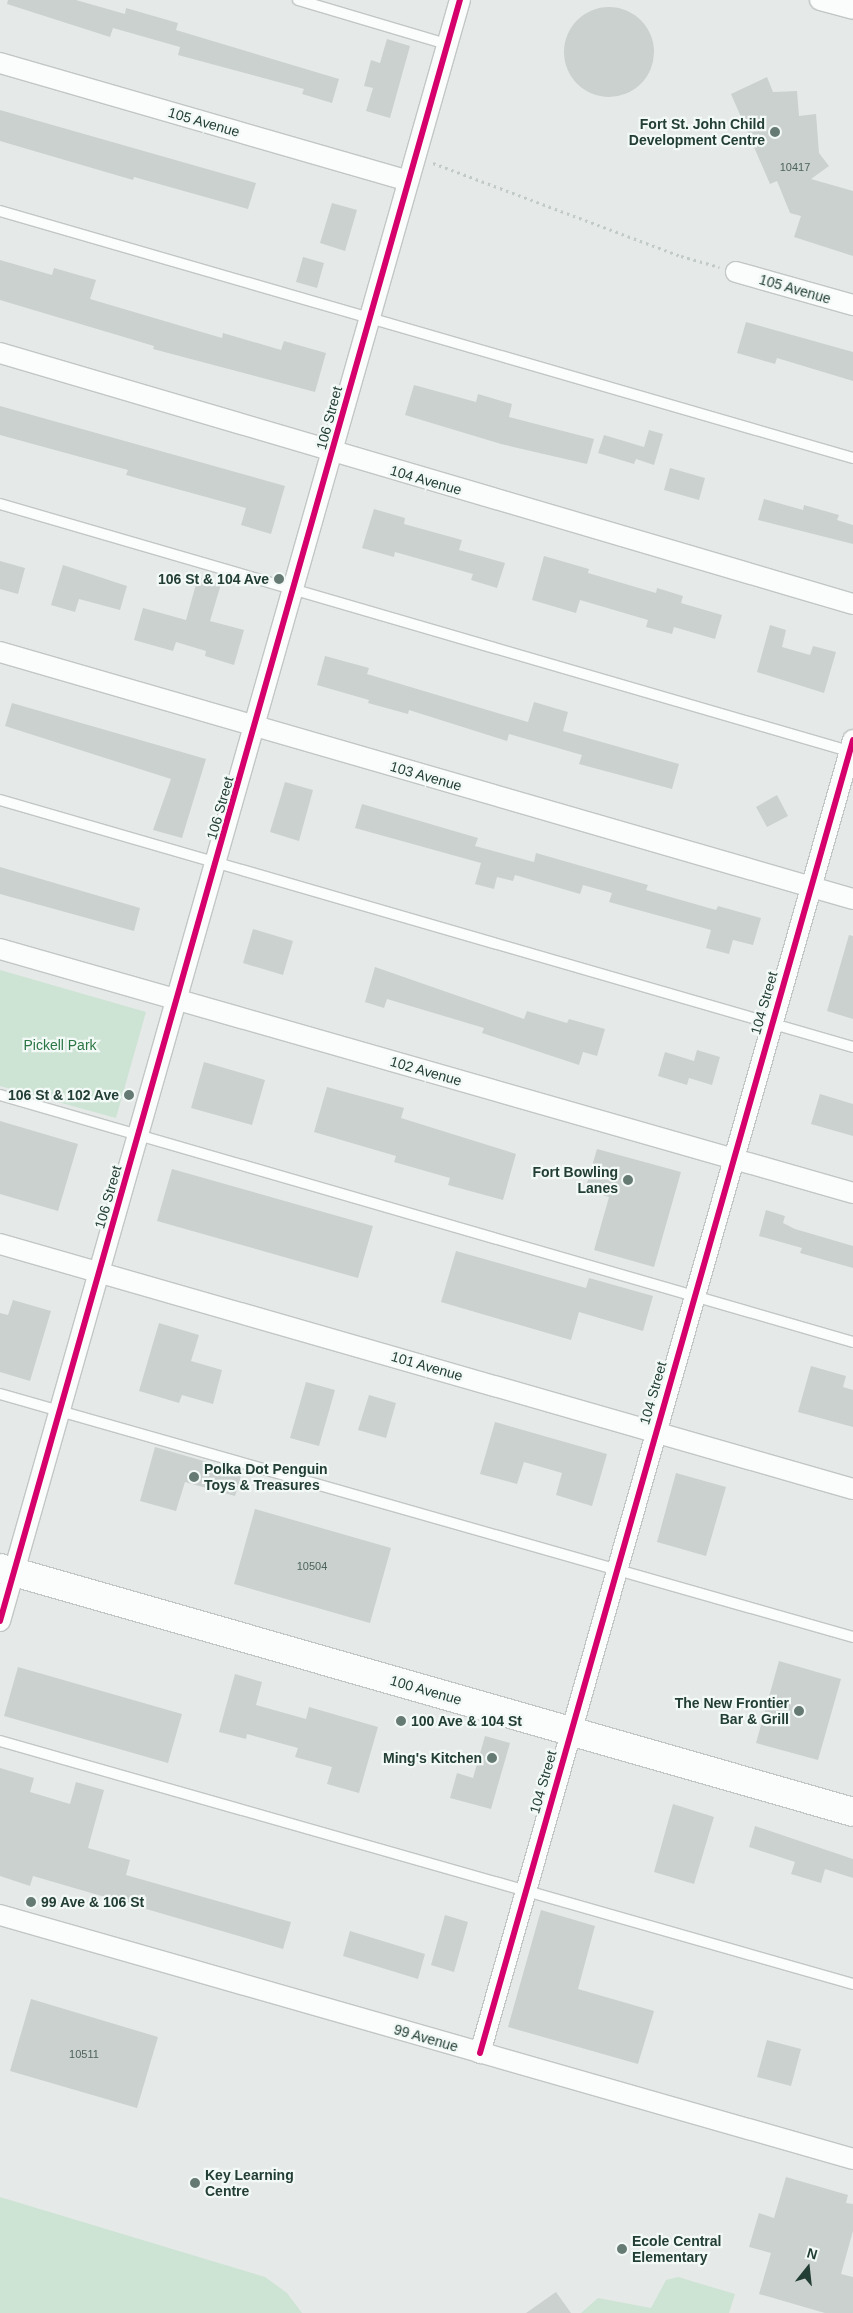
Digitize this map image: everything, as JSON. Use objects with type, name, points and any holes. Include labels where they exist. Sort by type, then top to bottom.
[{"type":"main road","name":"100 Avenue","points":[[7,1570],[853,1812]]},
{"type":"street","name":"106 Street","points":[[0,1621],[7,1570],[60,1411],[100,1273],[138,1135],[218,863],[460,0]]},
{"type":"street","points":[[820,0],[853,9]]},
{"type":"street","name":"105 Avenue","points":[[0,63],[408,181]]},
{"type":"street","name":"105 Avenue","points":[[736,272],[853,305]]},
{"type":"street","name":"104 Avenue","points":[[0,353],[333,453],[853,604]]},
{"type":"street","name":"103 Avenue","points":[[0,652],[853,899]]},
{"type":"street","name":"104 Street","points":[[480,2053],[732,1158],[852,748]]},
{"type":"street","name":"102 Avenue","points":[[0,949],[853,1193]]},
{"type":"street","name":"101 Avenue","points":[[0,1244],[853,1488]]},
{"type":"street","name":"99 Avenue","points":[[0,1915],[853,2159]]},
{"type":"lane","points":[[298,0],[448,44]]},
{"type":"lane","points":[[0,211],[853,458]]},
{"type":"lane","points":[[0,504],[852,748]]},
{"type":"lane","points":[[0,800],[853,1048]]},
{"type":"lane","points":[[0,1095],[853,1342]]},
{"type":"lane","points":[[0,1394],[853,1636]]},
{"type":"lane","points":[[0,1741],[524,1892],[853,1984]]},
{"type":"path","points":[[416,156],[681,256],[736,272]]},
{"type":"green space","name":"Pickell Park","points":[[0,970],[146,1012],[116,1118],[0,1086]]},
{"type":"green space","points":[[0,2197],[265,2277],[287,2293],[302,2313],[0,2313]]},
{"type":"green space","points":[[678,2277],[735,2294],[729,2313],[581,2313],[598,2298],[651,2308],[666,2280]]},
{"type":"building","points":[[8,0],[76,0],[125,14],[126,8],[178,23],[176,30],[339,79],[332,103],[302,94],[304,89],[178,55],[180,47],[113,28],[110,37],[7,4]]},
{"type":"building","points":[[609,7],[626,10],[641,20],[651,35],[654,52],[651,69],[641,84],[626,94],[609,97],[592,94],[577,84],[567,69],[564,52],[567,35],[577,20],[592,10]]},
{"type":"building","points":[[387,39],[410,46],[390,118],[366,111],[373,88],[364,86],[371,60],[380,63]]},
{"type":"building","points":[[767,77],[773,92],[797,91],[799,116],[816,114],[819,153],[829,166],[811,179],[853,191],[853,256],[794,237],[801,216],[790,213],[777,181],[770,184],[731,94]]},
{"type":"building","points":[[0,110],[256,183],[248,209],[134,177],[133,180],[0,141]]},
{"type":"building","points":[[332,203],[357,210],[345,251],[320,243]]},
{"type":"building","points":[[303,257],[324,263],[317,288],[296,282]]},
{"type":"building","points":[[0,260],[52,275],[54,268],[96,280],[90,299],[222,338],[223,333],[281,350],[284,341],[326,353],[315,392],[153,349],[154,346],[0,300]]},
{"type":"building","points":[[746,322],[853,352],[853,381],[777,358],[775,364],[737,353]]},
{"type":"building","points":[[414,385],[476,402],[478,394],[512,404],[509,417],[594,439],[587,464],[501,444],[405,415]]},
{"type":"building","points":[[0,406],[285,486],[271,534],[241,525],[246,508],[126,475],[128,470],[0,435]]},
{"type":"building","points":[[649,430],[663,434],[654,465],[636,459],[634,464],[598,453],[604,435],[644,447]]},
{"type":"building","points":[[670,468],[705,478],[699,500],[664,490]]},
{"type":"building","points":[[764,499],[803,510],[804,505],[839,515],[837,520],[853,525],[853,544],[758,520]]},
{"type":"building","points":[[374,509],[405,518],[404,524],[462,540],[459,550],[505,563],[497,588],[471,580],[473,574],[395,552],[394,557],[362,548]]},
{"type":"building","points":[[544,556],[589,569],[588,573],[656,593],[657,588],[683,596],[681,603],[722,615],[715,639],[674,627],[672,634],[646,627],[648,620],[580,600],[576,613],[532,600]]},
{"type":"building","points":[[0,561],[25,568],[18,594],[0,589]]},
{"type":"building","points":[[63,565],[127,586],[120,610],[79,599],[75,612],[51,605]]},
{"type":"building","points":[[198,577],[221,584],[210,621],[244,630],[234,665],[205,656],[206,651],[176,642],[173,651],[134,640],[143,608],[186,620]]},
{"type":"building","points":[[770,625],[786,630],[782,647],[810,655],[813,646],[836,652],[824,693],[757,672]]},
{"type":"building","points":[[325,656],[369,668],[367,674],[528,722],[534,702],[568,712],[563,731],[679,764],[672,789],[579,764],[582,755],[509,734],[507,741],[409,710],[408,714],[368,703],[369,700],[317,685]]},
{"type":"building","points":[[12,703],[206,759],[182,838],[153,830],[171,779],[5,726]]},
{"type":"building","points":[[285,782],[313,790],[299,841],[270,832]]},
{"type":"building","points":[[777,795],[788,816],[767,827],[756,807]]},
{"type":"building","points":[[362,804],[478,838],[475,846],[534,862],[536,853],[648,885],[646,890],[716,910],[718,906],[761,918],[753,945],[733,940],[729,954],[706,948],[711,930],[609,902],[612,893],[583,885],[580,894],[515,875],[513,881],[497,877],[494,889],[475,884],[481,863],[355,828]]},
{"type":"building","points":[[0,867],[140,908],[134,931],[0,894]]},
{"type":"building","points":[[253,929],[293,941],[283,975],[243,963]]},
{"type":"building","points":[[849,935],[853,936],[853,1019],[827,1011]]},
{"type":"building","points":[[375,967],[524,1019],[527,1011],[567,1023],[569,1019],[605,1029],[597,1056],[583,1052],[579,1065],[482,1033],[484,1028],[387,999],[384,1008],[365,1002]]},
{"type":"building","points":[[697,1050],[720,1057],[712,1085],[689,1078],[687,1085],[658,1076],[665,1052],[694,1061]]},
{"type":"building","points":[[204,1062],[265,1080],[252,1125],[191,1108]]},
{"type":"building","points":[[327,1087],[404,1108],[401,1118],[516,1154],[503,1200],[448,1185],[450,1178],[394,1162],[396,1156],[314,1132]]},
{"type":"building","points":[[820,1094],[853,1104],[853,1136],[811,1124]]},
{"type":"building","points":[[0,1121],[78,1144],[58,1211],[0,1194]]},
{"type":"building","points":[[597,1149],[681,1172],[654,1267],[594,1250],[609,1197],[585,1190]]},
{"type":"building","points":[[172,1169],[373,1226],[358,1278],[157,1221]]},
{"type":"building","points":[[766,1210],[785,1216],[783,1223],[795,1229],[853,1246],[853,1268],[800,1253],[802,1248],[759,1236]]},
{"type":"building","points":[[456,1251],[586,1288],[589,1278],[653,1296],[643,1331],[579,1312],[571,1340],[441,1302]]},
{"type":"building","points":[[13,1300],[51,1311],[30,1381],[0,1372],[0,1313],[8,1315]]},
{"type":"building","points":[[159,1323],[199,1335],[191,1361],[222,1370],[213,1404],[182,1395],[179,1403],[139,1391]]},
{"type":"building","points":[[811,1366],[846,1376],[843,1387],[853,1390],[853,1427],[798,1412]]},
{"type":"building","points":[[306,1382],[335,1390],[319,1446],[290,1438]]},
{"type":"building","points":[[369,1395],[396,1403],[386,1438],[358,1430]]},
{"type":"building","points":[[495,1422],[607,1454],[592,1506],[556,1495],[562,1473],[524,1462],[517,1484],[480,1474]]},
{"type":"building","name":"Polka Dot Penguin Toys & Treasures","points":[[155,1447],[242,1472],[235,1496],[185,1482],[176,1511],[140,1501]]},
{"type":"building","points":[[676,1473],[726,1487],[706,1556],[657,1542]]},
{"type":"building","points":[[255,1509],[391,1548],[370,1623],[234,1584]]},
{"type":"building","name":"The New Frontier Bar & Grill","points":[[779,1661],[841,1679],[818,1760],[756,1743]]},
{"type":"building","points":[[18,1667],[182,1714],[168,1763],[4,1716]]},
{"type":"building","points":[[235,1674],[262,1682],[256,1705],[306,1719],[309,1707],[378,1727],[359,1793],[327,1784],[332,1767],[295,1757],[298,1748],[247,1734],[246,1739],[219,1732]]},
{"type":"building","name":"Ming's Kitchen","points":[[485,1736],[510,1743],[491,1809],[450,1798],[457,1773],[473,1778]]},
{"type":"building","points":[[0,1768],[34,1778],[30,1792],[70,1804],[76,1782],[104,1790],[88,1848],[130,1860],[126,1875],[291,1922],[283,1949],[33,1876],[30,1886],[0,1876]]},
{"type":"building","points":[[673,1804],[714,1817],[694,1884],[654,1872]]},
{"type":"building","points":[[755,1826],[853,1859],[853,1878],[825,1869],[821,1883],[791,1874],[795,1862],[749,1847]]},
{"type":"building","points":[[541,1910],[595,1926],[578,1989],[654,2011],[638,2064],[508,2027]]},
{"type":"building","points":[[445,1915],[468,1922],[454,1972],[431,1965]]},
{"type":"building","points":[[350,1931],[425,1954],[418,1979],[343,1956]]},
{"type":"building","points":[[31,1999],[158,2037],[137,2108],[10,2071]]},
{"type":"building","points":[[767,2040],[801,2049],[791,2086],[757,2077]]},
{"type":"building","points":[[786,2177],[848,2195],[846,2203],[853,2204],[853,2231],[841,2274],[853,2277],[853,2313],[825,2313],[759,2294],[771,2253],[749,2247],[759,2213],[774,2218]]},
{"type":"building","points":[[556,2292],[571,2313],[526,2313]]},
{"type":"cycle path","points":[[0,1621],[460,0]]},
{"type":"cycle path","points":[[480,2053],[853,740]]},
{"type":"place","name":"Fort St. John Child Development Centre","points":[[775,132]]},
{"type":"place","name":"106 St & 104 Ave","points":[[279,579]]},
{"type":"place","name":"106 St & 102 Ave","points":[[129,1095]]},
{"type":"place","name":"Fort Bowling Lanes","points":[[628,1180]]},
{"type":"place","name":"Polka Dot Penguin Toys & Treasures","points":[[194,1477]]},
{"type":"place","name":"The New Frontier Bar & Grill","points":[[799,1711]]},
{"type":"place","name":"100 Ave & 104 St","points":[[401,1721]]},
{"type":"place","name":"Ming's Kitchen","points":[[492,1758]]},
{"type":"place","name":"99 Ave & 106 St","points":[[31,1902]]},
{"type":"place","name":"Key Learning Centre","points":[[195,2183]]},
{"type":"place","name":"Ecole Central Elementary","points":[[622,2249]]}]
